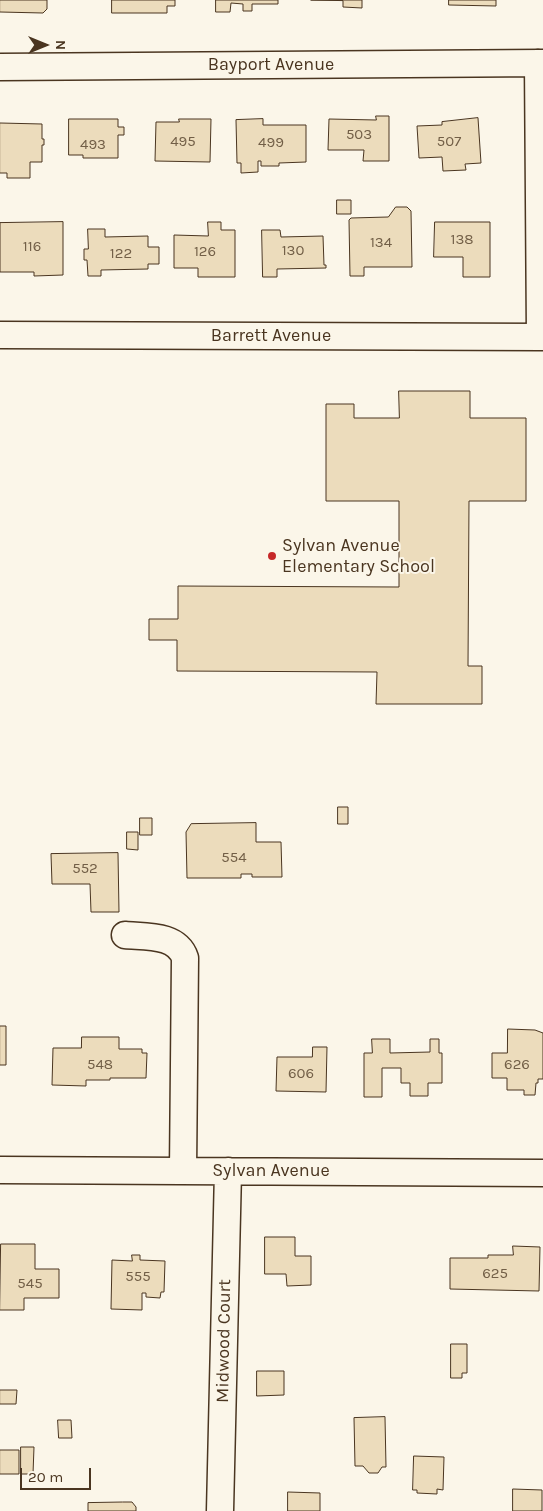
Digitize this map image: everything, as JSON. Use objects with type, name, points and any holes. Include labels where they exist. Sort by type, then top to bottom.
[{"type":"street","name":"Bayport Avenue","points":[[0,67],[540,63]]},
{"type":"street","points":[[540,63],[541,337]]},
{"type":"street","name":"Barrett Avenue","points":[[0,335],[541,337]]},
{"type":"street","points":[[125,935],[166,939],[182,950],[184,958],[183,1171]]},
{"type":"street","name":"Sylvan Avenue","points":[[0,1170],[543,1173]]},
{"type":"street","name":"Midwood Court","points":[[220,1511],[228,1171]]},
{"type":"building","points":[[0,0],[47,0],[47,9],[43,13],[0,12]]},
{"type":"building","points":[[112,0],[175,0],[175,6],[167,6],[167,13],[112,13]]},
{"type":"building","points":[[216,0],[278,0],[278,4],[252,4],[252,11],[243,11],[243,4],[231,3],[230,12],[216,12]]},
{"type":"building","points":[[311,0],[362,0],[362,8],[343,7],[343,1]]},
{"type":"building","points":[[449,0],[496,0],[496,6],[449,5]]},
{"type":"building","points":[[376,116],[389,116],[389,161],[363,161],[364,150],[328,150],[329,119],[376,120]]},
{"type":"building","points":[[478,118],[481,163],[465,164],[466,170],[443,171],[442,157],[419,158],[417,126],[442,125],[442,122]]},
{"type":"building","points":[[69,119],[118,119],[118,127],[124,127],[124,135],[118,135],[118,158],[83,158],[83,155],[69,155]]},
{"type":"building","points":[[179,119],[211,119],[210,162],[155,161],[156,122],[179,122]]},
{"type":"building","points":[[263,119],[263,125],[306,125],[306,162],[279,163],[279,166],[261,166],[261,161],[258,161],[258,172],[241,173],[241,163],[237,163],[236,120]]},
{"type":"building","points":[[0,123],[42,124],[44,145],[42,145],[42,162],[30,162],[30,178],[7,178],[7,173],[0,173]]},
{"type":"building","points":[[337,200],[351,200],[351,214],[337,214]]},
{"type":"building","points":[[396,207],[407,207],[411,211],[412,267],[364,267],[364,276],[350,276],[349,220],[351,218],[388,217]]},
{"type":"building","points":[[63,222],[63,275],[34,276],[34,272],[0,272],[0,223]]},
{"type":"building","points":[[208,222],[221,222],[221,230],[235,230],[235,277],[198,277],[198,268],[174,268],[174,235],[208,236]]},
{"type":"building","points":[[435,222],[490,222],[490,277],[463,277],[463,257],[434,257]]},
{"type":"building","points":[[88,229],[105,229],[105,237],[148,236],[148,247],[159,247],[159,264],[148,264],[148,269],[101,270],[101,276],[88,276],[87,260],[84,260],[84,249],[88,249]]},
{"type":"building","points":[[262,230],[280,230],[281,237],[323,236],[324,265],[326,265],[326,268],[277,269],[277,277],[263,277]]},
{"type":"building","name":"Sylvan Avenue Elementary School","points":[[399,391],[470,391],[470,418],[526,418],[526,501],[469,501],[468,666],[482,666],[482,704],[376,704],[377,672],[177,671],[177,640],[149,640],[149,619],[178,619],[178,586],[399,587],[399,501],[326,501],[326,404],[354,404],[354,418],[399,418]]},
{"type":"building","points":[[338,807],[348,807],[348,824],[338,824]]},
{"type":"building","points":[[140,818],[152,818],[152,835],[140,835]]},
{"type":"building","points":[[256,823],[256,842],[281,842],[282,877],[252,877],[252,874],[241,874],[241,878],[187,878],[186,832],[191,824]]},
{"type":"building","points":[[127,832],[138,832],[138,850],[127,849]]},
{"type":"building","points":[[118,853],[119,912],[91,912],[90,884],[52,884],[51,854]]},
{"type":"building","points":[[0,1026],[6,1026],[6,1065],[0,1065]]},
{"type":"building","points":[[508,1029],[535,1030],[543,1033],[543,1079],[538,1079],[538,1083],[536,1083],[535,1095],[524,1095],[524,1090],[507,1090],[507,1078],[492,1078],[492,1053],[507,1053]]},
{"type":"building","points":[[82,1037],[119,1037],[119,1049],[142,1049],[142,1053],[147,1053],[146,1078],[86,1080],[86,1086],[52,1085],[53,1048],[81,1048]]},
{"type":"building","points":[[372,1039],[390,1039],[390,1053],[430,1052],[430,1039],[439,1039],[439,1053],[442,1053],[442,1083],[428,1083],[428,1096],[410,1096],[410,1083],[401,1083],[401,1068],[382,1068],[382,1097],[364,1097],[364,1053],[372,1053]]},
{"type":"building","points":[[313,1047],[327,1047],[326,1092],[276,1091],[277,1057],[312,1057]]},
{"type":"building","points":[[265,1237],[295,1237],[295,1256],[311,1256],[311,1285],[287,1286],[286,1274],[265,1274]]},
{"type":"building","points":[[1,1244],[35,1244],[35,1269],[59,1269],[59,1298],[24,1298],[24,1310],[0,1310]]},
{"type":"building","points":[[513,1246],[540,1247],[539,1291],[450,1289],[450,1258],[488,1258],[488,1255],[513,1255]]},
{"type":"building","points":[[132,1255],[140,1255],[140,1260],[165,1261],[164,1292],[161,1292],[160,1298],[146,1297],[146,1293],[142,1293],[142,1310],[111,1309],[112,1260],[132,1261]]},
{"type":"building","points":[[451,1344],[467,1344],[467,1373],[462,1373],[462,1378],[451,1378]]},
{"type":"building","points":[[257,1371],[284,1371],[284,1395],[257,1396]]},
{"type":"building","points":[[0,1390],[17,1390],[16,1404],[0,1404]]},
{"type":"building","points":[[385,1417],[386,1467],[382,1467],[378,1473],[369,1473],[363,1466],[355,1466],[354,1418]]},
{"type":"building","points":[[58,1420],[71,1420],[72,1438],[59,1438]]},
{"type":"building","points":[[21,1447],[34,1447],[33,1474],[21,1474]]},
{"type":"building","points":[[0,1450],[19,1450],[19,1474],[0,1474]]},
{"type":"building","points":[[414,1456],[444,1457],[443,1490],[437,1489],[437,1494],[417,1493],[417,1490],[413,1490]]},
{"type":"building","points":[[513,1489],[542,1490],[542,1511],[513,1511]]},
{"type":"building","points":[[288,1492],[320,1493],[320,1511],[288,1511]]},
{"type":"building","points":[[132,1502],[136,1507],[136,1511],[88,1511],[88,1503]]},
{"type":"place","name":"Sylvan Avenue Elementary School","points":[[272,556]]}]
